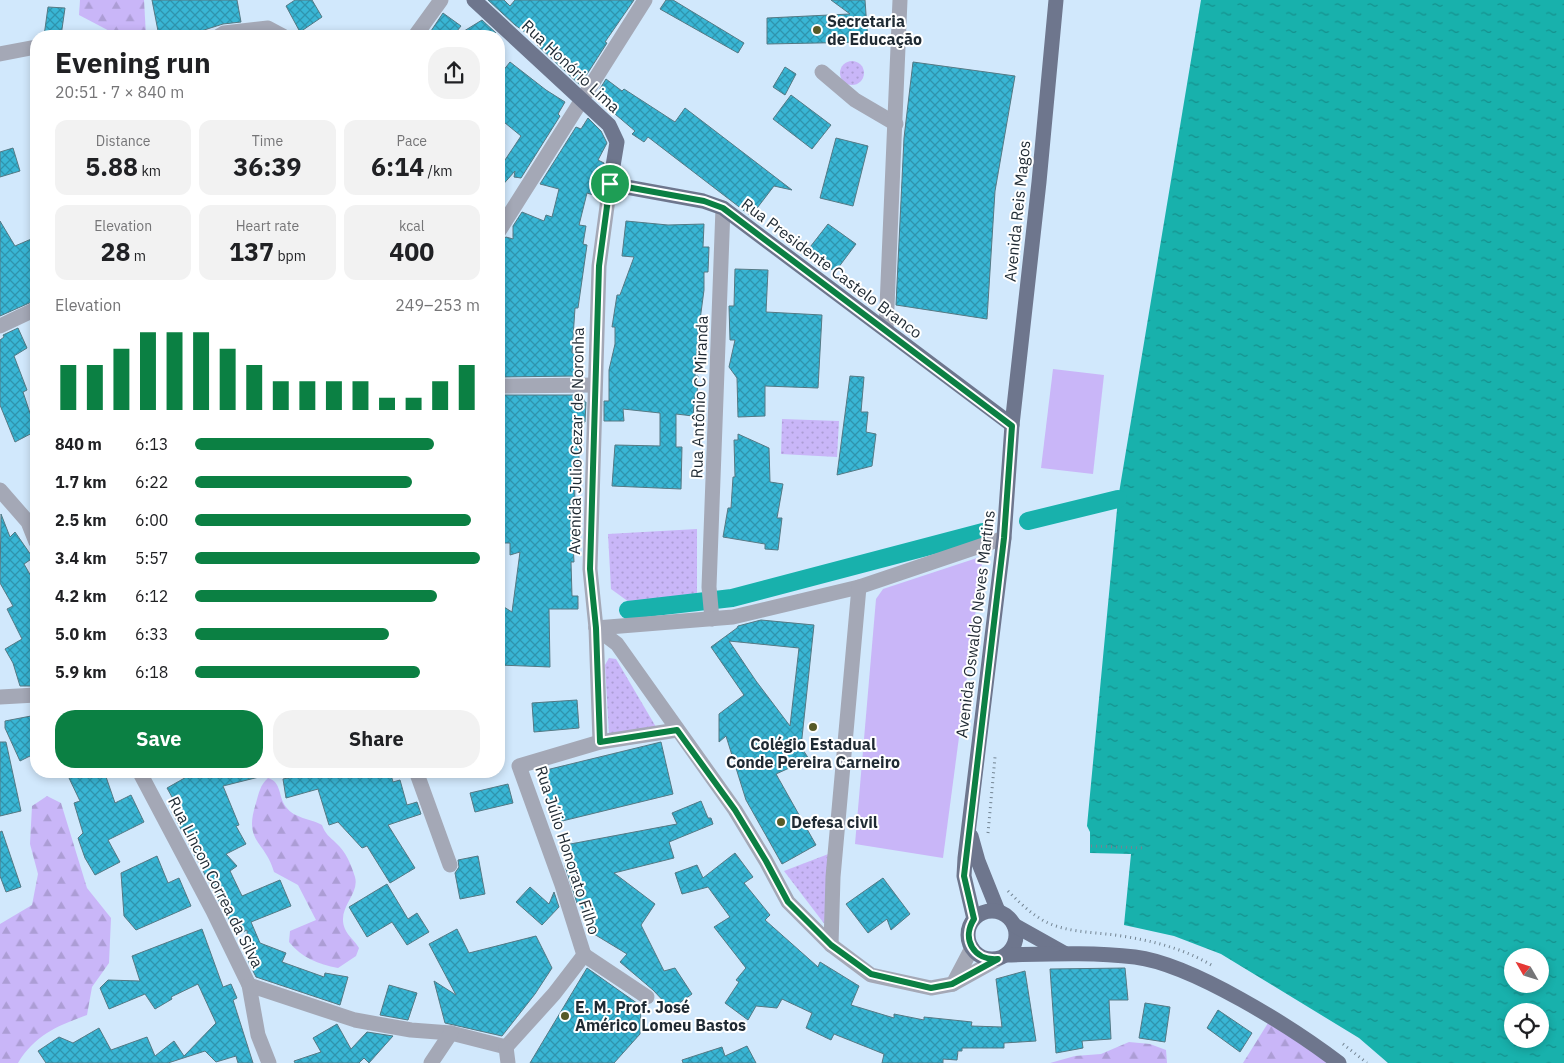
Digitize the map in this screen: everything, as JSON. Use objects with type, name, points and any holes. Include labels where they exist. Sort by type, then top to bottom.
[{"type":"main road","name":"Rua Honório Lima","points":[[474,0],[583,99],[609,126],[616,142]]},
{"type":"main road","name":"Avenida Reis Magos","points":[[1012,426],[1039,182],[1056,0]]},
{"type":"main road","name":"Avenida Julio Cezar de Noronha","points":[[610,184],[616,142]]},
{"type":"main road","name":"Rua Presidente Castelo Branco","points":[[610,184],[704,201],[723,208],[1012,426]]},
{"type":"main road","name":"Avenida Oswaldo Neves Martins","points":[[974,919],[964,876],[1004,538],[1012,426]]},
{"type":"main road","name":"Avenida Oswaldo Neves Martins","points":[[969,827],[978,861],[998,911]]},
{"type":"main road","points":[[1002,957],[1014,945],[1016,939],[1014,925],[1010,919],[998,911],[982,913],[974,919],[968,934],[972,948],[983,958],[1002,957],[1064,953],[1136,957],[1203,980],[1296,1033],[1339,1063]]},
{"type":"main road","points":[[1014,925],[1064,953]]},
{"type":"street","points":[[419,30],[441,0]]},
{"type":"street","points":[[505,222],[645,0]]},
{"type":"street","points":[[886,330],[900,0]]},
{"type":"street","points":[[250,30],[268,28],[272,30]]},
{"type":"street","points":[[0,54],[30,48]]},
{"type":"street","points":[[822,72],[855,100],[896,124]]},
{"type":"street","name":"Avenida Julio Cezar de Noronha","points":[[600,742],[596,628],[590,569],[599,266],[610,184]]},
{"type":"street","name":"Rua Antônio C Miranda","points":[[712,619],[709,587],[723,208]]},
{"type":"street","points":[[0,326],[30,312]]},
{"type":"street","points":[[505,386],[594,384]]},
{"type":"street","points":[[0,490],[30,518]]},
{"type":"street","points":[[596,628],[733,617],[859,588],[1004,538]]},
{"type":"street","points":[[831,945],[833,877],[859,588]]},
{"type":"street","points":[[596,628],[617,644],[735,810],[788,902],[831,945],[871,974],[931,988],[952,984],[1002,957]]},
{"type":"street","points":[[0,697],[30,695]]},
{"type":"street","name":"Rua Júlio Honorato Filho","points":[[584,955],[562,885],[519,766],[600,742],[677,730]]},
{"type":"street","name":"Rua Lincon Correa da Silva","points":[[143,778],[213,911],[249,985],[355,1020],[411,1030],[451,1033],[506,1047]]},
{"type":"street","points":[[419,778],[450,865]]},
{"type":"street","points":[[952,984],[972,948]]},
{"type":"street","points":[[508,1063],[506,1047],[554,994],[584,955],[647,997]]},
{"type":"street","points":[[249,985],[258,1035],[269,1063]]},
{"type":"street","points":[[431,1063],[451,1033]]},
{"type":"path","points":[[987,840],[996,752]]},
{"type":"path","points":[[1091,846],[1145,848]]},
{"type":"path","points":[[1003,883],[1027,910],[1044,921],[1063,928],[1152,941],[1192,954],[1218,968]]},
{"type":"path","points":[[1339,1042],[1368,1063]]},
{"type":"green space","points":[[80,0],[144,0],[146,30],[108,30],[79,15]]},
{"type":"green space","points":[[852,61],[857,62],[863,68],[863,78],[857,84],[852,85],[847,84],[841,78],[840,73],[841,68],[847,62]]},
{"type":"green space","points":[[1053,369],[1104,375],[1093,474],[1041,468]]},
{"type":"green space","points":[[782,419],[839,421],[837,457],[781,454]]},
{"type":"green space","points":[[697,529],[697,597],[629,602],[611,589],[608,534]]},
{"type":"green space","points":[[983,556],[943,858],[855,844],[876,599],[883,589]]},
{"type":"green space","points":[[609,658],[616,659],[656,727],[609,734],[605,665]]},
{"type":"green space","points":[[268,778],[278,786],[284,803],[290,811],[322,825],[326,833],[343,850],[352,867],[356,884],[343,915],[343,921],[346,932],[359,948],[356,956],[338,968],[311,960],[289,942],[290,931],[316,920],[298,885],[274,872],[266,853],[254,834],[252,826],[256,803],[261,786]]},
{"type":"green space","points":[[47,796],[61,803],[87,888],[111,918],[109,963],[92,987],[87,1015],[66,1023],[39,1038],[18,1063],[0,1063],[0,924],[32,905],[38,874],[30,844],[32,806]]},
{"type":"green space","points":[[831,853],[826,926],[784,871]]},
{"type":"green space","points":[[1268,1023],[1332,1063],[1243,1063]]},
{"type":"green space","points":[[1129,1042],[1150,1044],[1166,1050],[1167,1063],[1050,1063],[1075,1056],[1101,1054]]},
{"type":"water","points":[[1201,0],[1564,0],[1564,1063],[1388,1063],[1359,1038],[1221,954],[1174,936],[1124,925],[1131,854],[1090,853],[1090,832],[1087,826],[1118,499]]},
{"type":"building","points":[[152,0],[237,0],[241,22],[223,24],[204,30],[158,30]]},
{"type":"building","points":[[295,0],[312,0],[322,17],[303,30],[299,30],[286,6]]},
{"type":"building","points":[[488,0],[504,0],[510,6],[515,0],[634,0],[605,42],[607,43],[580,85],[537,45],[539,42],[515,25]]},
{"type":"building","points":[[666,0],[673,0],[744,43],[738,53],[660,9]]},
{"type":"building","name":"Secretaria de Educação","points":[[831,0],[865,0],[868,42],[767,44],[767,18],[850,14]]},
{"type":"building","points":[[48,7],[65,8],[62,30],[45,30]]},
{"type":"building","points":[[443,13],[461,26],[458,30],[432,30]]},
{"type":"building","points":[[482,20],[493,30],[466,30]]},
{"type":"building","points":[[510,62],[565,102],[558,114],[560,116],[521,178],[514,177],[515,171],[505,182],[505,160],[521,136],[505,123],[505,68]]},
{"type":"building","points":[[913,62],[1015,76],[995,191],[987,319],[896,305],[904,138]]},
{"type":"building","points":[[785,67],[796,74],[785,95],[773,87]]},
{"type":"building","points":[[606,79],[622,91],[624,89],[675,122],[685,108],[792,190],[774,186],[751,216],[648,137],[644,142],[632,134],[635,131],[595,97]]},
{"type":"building","points":[[791,95],[831,125],[812,149],[773,119]]},
{"type":"building","points":[[588,118],[601,131],[607,143],[598,160],[604,163],[600,188],[597,196],[587,193],[579,225],[586,226],[583,244],[587,245],[578,308],[575,308],[572,353],[576,353],[576,376],[505,377],[505,238],[513,239],[513,226],[522,212],[544,221],[546,215],[552,217],[559,189],[540,184],[576,127],[581,129]]},
{"type":"building","points":[[836,138],[868,146],[853,206],[820,198]]},
{"type":"building","points":[[13,148],[20,171],[0,177],[0,152]]},
{"type":"building","points":[[0,221],[15,246],[30,240],[30,303],[0,316]]},
{"type":"building","points":[[626,221],[668,225],[704,224],[703,247],[709,247],[708,272],[704,272],[704,290],[698,335],[695,376],[698,376],[697,395],[695,395],[693,416],[676,414],[676,447],[682,447],[681,489],[612,486],[615,445],[660,446],[660,413],[623,409],[624,421],[604,421],[604,401],[609,401],[609,370],[615,344],[615,327],[612,327],[617,295],[620,295],[634,257],[622,256]]},
{"type":"building","points":[[828,224],[856,244],[835,272],[807,251]]},
{"type":"building","points":[[735,269],[768,270],[766,312],[822,315],[818,388],[765,386],[765,416],[738,417],[737,378],[729,367],[735,340],[730,340],[729,306],[734,306]]},
{"type":"building","points":[[18,328],[27,348],[14,356],[27,390],[23,392],[30,413],[30,434],[15,442],[0,405],[0,340],[4,337],[3,335]]},
{"type":"building","points":[[850,376],[864,377],[861,412],[868,412],[866,432],[876,434],[872,466],[837,475]]},
{"type":"building","points":[[505,395],[584,396],[584,402],[586,402],[585,422],[581,422],[582,438],[579,439],[579,467],[574,467],[575,500],[570,500],[571,531],[574,532],[575,543],[573,543],[574,562],[571,562],[572,596],[578,596],[578,609],[549,609],[550,667],[505,665],[505,608],[512,612],[520,552],[510,555],[510,543],[505,543]]},
{"type":"building","points":[[738,434],[769,448],[770,482],[783,484],[777,518],[782,518],[778,550],[765,549],[765,544],[723,537],[728,508],[731,508],[733,477],[735,477],[734,440],[738,440]]},
{"type":"building","points":[[1,514],[10,537],[15,532],[30,554],[30,560],[24,564],[30,574],[30,686],[20,686],[13,663],[5,649],[22,639],[7,609],[13,606],[0,583]]},
{"type":"building","points":[[761,620],[814,625],[801,747],[809,759],[776,774],[816,845],[782,864],[746,800],[726,736],[719,742],[719,714],[744,695],[711,647],[738,626]],"holes":[[[729,641],[799,648],[790,726]]]},
{"type":"building","points":[[577,700],[579,728],[534,732],[532,703]]},
{"type":"building","points":[[30,716],[30,756],[20,761],[5,728],[5,721]]},
{"type":"building","points":[[0,742],[6,742],[21,811],[0,816]]},
{"type":"building","points":[[661,742],[673,794],[554,823],[542,771]]},
{"type":"building","points":[[69,778],[106,778],[115,803],[131,795],[144,822],[108,840],[120,862],[95,875],[85,858],[78,838],[83,833],[74,803],[80,801]]},
{"type":"building","points":[[185,778],[255,778],[223,786],[239,825],[236,826],[246,844],[226,854],[237,866],[230,871],[242,896],[280,880],[291,906],[251,922],[260,943],[286,953],[282,962],[324,977],[325,973],[348,977],[340,1005],[256,977],[249,963],[247,930],[236,935],[222,904],[172,812],[178,808],[167,788]]},
{"type":"building","points":[[392,778],[393,782],[400,780],[407,805],[417,802],[421,814],[388,825],[415,868],[390,883],[367,846],[362,848],[338,822],[329,825],[318,789],[286,798],[283,779]]},
{"type":"building","points":[[508,784],[513,803],[475,812],[470,793]]},
{"type":"building","points":[[701,801],[708,818],[711,818],[713,824],[669,842],[674,858],[614,873],[655,904],[641,925],[664,971],[675,968],[692,994],[671,1009],[653,990],[620,962],[627,954],[589,931],[593,920],[577,903],[565,866],[571,853],[565,845],[677,824],[672,813]]},
{"type":"building","points":[[2,831],[21,887],[6,892],[0,876],[0,832]]},
{"type":"building","points":[[735,853],[753,877],[744,883],[770,915],[765,920],[818,967],[820,962],[859,986],[851,1005],[894,1018],[894,1014],[924,1020],[924,1017],[972,1022],[971,1026],[1002,1027],[996,979],[1025,971],[1036,1041],[1004,1043],[1004,1048],[962,1048],[962,1051],[958,1051],[957,1060],[943,1059],[943,1063],[882,1063],[884,1054],[834,1034],[831,1040],[806,1028],[812,1013],[782,999],[777,1008],[756,1006],[748,1020],[725,1003],[739,982],[736,980],[746,968],[714,927],[730,917],[708,887],[682,894],[675,873],[697,865],[703,878]]},
{"type":"building","points":[[157,856],[168,883],[179,878],[191,906],[136,930],[124,916],[121,873]]},
{"type":"building","points":[[478,856],[485,894],[460,899],[455,873],[459,867],[458,860]]},
{"type":"building","points":[[883,878],[910,914],[891,930],[887,919],[868,933],[846,904]]},
{"type":"building","points":[[387,884],[408,919],[417,913],[429,932],[407,945],[392,922],[367,937],[349,907]]},
{"type":"building","points":[[530,887],[549,904],[554,892],[559,907],[542,925],[516,902]]},
{"type":"building","points":[[202,929],[223,987],[231,984],[237,998],[233,1000],[253,1063],[238,1063],[236,1056],[216,1062],[205,1051],[168,1063],[46,1063],[38,1051],[59,1037],[73,1043],[99,1028],[111,1050],[147,1037],[155,1056],[174,1041],[184,1056],[216,1023],[198,984],[171,997],[172,999],[155,1009],[145,994],[109,1009],[100,988],[108,980],[140,981],[132,956]]},
{"type":"building","points":[[457,929],[469,953],[536,936],[552,968],[535,994],[502,1036],[445,1023],[434,981],[456,995],[429,944]]},
{"type":"building","points":[[587,968],[641,1006],[640,1034],[614,1063],[530,1063]]},
{"type":"building","points":[[1125,968],[1128,1000],[1109,1000],[1111,1039],[1082,1041],[1083,1048],[1056,1053],[1050,969]]},
{"type":"building","points":[[389,985],[417,993],[408,1020],[380,1015]]},
{"type":"building","points":[[1145,1003],[1170,1007],[1165,1042],[1139,1038]]},
{"type":"building","points":[[1218,1010],[1252,1033],[1240,1052],[1207,1028]]},
{"type":"building","points":[[337,1024],[351,1049],[367,1032],[393,1036],[369,1063],[364,1058],[359,1063],[295,1063],[294,1061],[321,1052],[313,1038]]},
{"type":"building","points":[[747,1046],[756,1063],[683,1063],[682,1060],[722,1047],[725,1056]]},
{"type":"waterway","points":[[1028,521],[1118,499]]},
{"type":"waterway","points":[[628,610],[732,598],[983,532]]},
{"type":"place","name":"Secretaria de Educação","points":[[817,30]]},
{"type":"place","name":"Colégio Estadual Conde Pereira Carneiro","points":[[813,727]]},
{"type":"place","name":"Defesa civil","points":[[781,822]]},
{"type":"place","name":"E. M. Prof. José Américo Lomeu Bastos","points":[[565,1016]]},
{"type":"route","points":[[610,184],[667,193],[704,201],[723,208],[1012,426],[1004,538],[964,876],[974,919],[968,934],[969,942],[977,954],[983,958],[998,959],[952,984],[931,988],[871,974],[831,945],[788,902],[735,810],[677,730],[600,742],[596,628],[590,569],[599,266],[610,184]]}]
